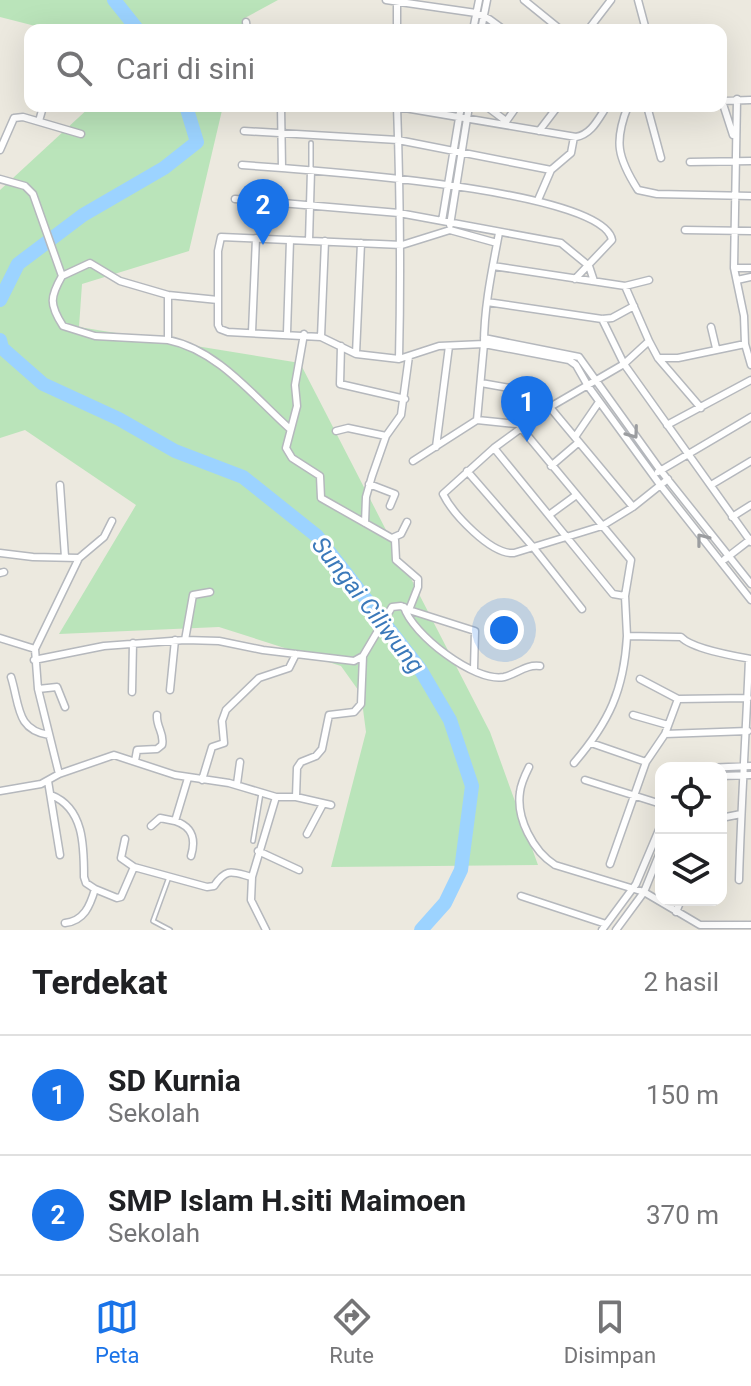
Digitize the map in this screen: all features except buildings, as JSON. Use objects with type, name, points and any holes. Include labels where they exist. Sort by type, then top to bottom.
[{"type":"street","points":[[386,0],[480,14],[495,24]]},
{"type":"street","points":[[479,0],[481,24]]},
{"type":"street","points":[[476,24],[487,0]]},
{"type":"street","points":[[524,0],[554,24]]},
{"type":"street","points":[[593,24],[611,0]]},
{"type":"street","points":[[638,0],[644,24]]},
{"type":"street","points":[[397,3],[397,24]]},
{"type":"street","points":[[737,99],[734,268],[747,316],[745,344],[751,365]]},
{"type":"street","points":[[727,100],[751,100]]},
{"type":"street","points":[[39,121],[42,112]]},
{"type":"street","points":[[281,112],[282,168]]},
{"type":"street","points":[[396,112],[402,245],[399,359]]},
{"type":"street","points":[[430,112],[574,137],[586,134],[602,112]]},
{"type":"street","points":[[441,232],[446,221],[457,152],[460,112]]},
{"type":"street","points":[[457,152],[469,112]]},
{"type":"street","points":[[493,112],[505,123]]},
{"type":"street","points":[[505,123],[513,112]]},
{"type":"street","points":[[539,131],[553,112]]},
{"type":"street","points":[[626,112],[618,138],[622,158],[638,190],[657,194],[751,196]]},
{"type":"street","points":[[649,112],[661,158]]},
{"type":"street","points":[[725,112],[736,142]]},
{"type":"street","points":[[0,150],[14,118],[23,117],[81,134]]},
{"type":"street","points":[[244,131],[398,140],[551,170]]},
{"type":"street","points":[[538,200],[551,170],[571,153],[574,137]]},
{"type":"street","points":[[690,162],[751,161]]},
{"type":"street","points":[[242,165],[398,177],[538,200],[586,214],[610,232],[611,243],[575,279]]},
{"type":"street","points":[[309,241],[311,170]]},
{"type":"street","points":[[0,179],[30,189],[62,276]]},
{"type":"street","points":[[235,199],[399,213],[561,243],[589,266],[594,281]]},
{"type":"street","points":[[446,221],[450,230]]},
{"type":"street","points":[[497,243],[450,230],[402,245],[219,239],[220,329],[228,332],[304,334],[321,337],[356,354],[399,359],[436,347],[484,341],[575,355],[661,471],[751,584]]},
{"type":"street","points":[[685,230],[751,231]]},
{"type":"street","points":[[477,420],[487,302],[499,233]]},
{"type":"street","points":[[252,332],[256,238]]},
{"type":"street","points":[[287,333],[290,240]]},
{"type":"street","points":[[321,337],[325,241]]},
{"type":"street","points":[[356,354],[361,243]]},
{"type":"street","points":[[218,300],[168,295],[120,281],[90,263],[62,276],[53,290],[52,301],[63,326],[95,336],[168,340],[216,361],[290,429]]},
{"type":"street","points":[[493,266],[625,286],[649,280]]},
{"type":"street","points":[[734,268],[751,268]]},
{"type":"street","points":[[737,280],[751,277]]},
{"type":"street","points":[[625,286],[658,358],[701,408]]},
{"type":"street","points":[[168,295],[168,340]]},
{"type":"street","points":[[487,302],[602,319],[612,318],[634,306]]},
{"type":"street","points":[[602,319],[624,364],[750,541],[721,563]]},
{"type":"street","points":[[711,327],[716,348]]},
{"type":"street","points":[[304,334],[295,385],[297,406],[286,442],[288,454],[320,476],[321,498],[396,542],[396,560],[418,579],[418,587],[406,608],[411,623],[422,635],[458,662],[503,677],[533,665],[540,666]]},
{"type":"street","points":[[484,341],[569,360],[576,365],[653,476],[751,600]]},
{"type":"street","points":[[649,341],[624,364],[550,407],[494,448],[445,490],[444,498],[481,539],[506,554],[602,526],[633,507],[668,479]]},
{"type":"street","points":[[658,358],[678,358],[745,344]]},
{"type":"street","points":[[341,346],[340,384],[405,399]]},
{"type":"street","points":[[436,447],[449,346]]},
{"type":"street","points":[[365,523],[369,484],[386,436],[399,420],[405,399],[409,356]]},
{"type":"street","points":[[667,425],[751,380]]},
{"type":"street","points":[[481,383],[534,391],[633,507]]},
{"type":"street","points":[[551,466],[577,439],[599,402]]},
{"type":"street","points":[[653,476],[688,452],[751,417]]},
{"type":"street","points":[[413,461],[477,420],[524,427],[575,496],[631,560],[625,596],[625,672],[607,716],[591,743],[574,763]]},
{"type":"street","points":[[336,431],[348,428],[386,436]]},
{"type":"street","points":[[494,448],[613,594],[625,596]]},
{"type":"street","points":[[711,485],[751,461]]},
{"type":"street","points":[[467,471],[582,609]]},
{"type":"street","points":[[369,484],[395,494],[390,506]]},
{"type":"street","points":[[60,485],[65,557]]},
{"type":"street","points":[[549,515],[575,496]]},
{"type":"street","points":[[732,517],[751,505]]},
{"type":"street","points":[[59,774],[38,689],[35,649],[79,558],[104,537],[112,521]]},
{"type":"street","points":[[392,538],[401,534],[407,522]]},
{"type":"street","points":[[0,553],[79,558]]},
{"type":"street","points":[[185,640],[193,595],[210,592]]},
{"type":"street","points":[[34,660],[133,643],[185,640],[219,641],[296,654],[359,660],[394,605],[475,631],[474,669]]},
{"type":"street","points":[[627,636],[681,637],[684,641],[709,649],[750,659],[748,766],[741,814],[739,880]]},
{"type":"street","points":[[0,638],[35,649]]},
{"type":"street","points":[[170,690],[175,640]]},
{"type":"street","points":[[132,692],[133,643]]},
{"type":"street","points":[[202,780],[212,747],[224,743],[222,721],[226,710],[259,678],[289,668],[296,654]]},
{"type":"street","points":[[296,797],[297,768],[322,749],[329,715],[354,712],[361,704],[363,656]]},
{"type":"street","points":[[11,677],[25,726],[33,733],[49,735]]},
{"type":"street","points":[[640,679],[678,699],[748,698]]},
{"type":"street","points":[[38,689],[57,687],[65,707]]},
{"type":"street","points":[[610,864],[646,762],[665,734],[678,699]]},
{"type":"street","points":[[135,761],[137,750],[157,749],[162,745],[163,734],[157,725],[157,715]]},
{"type":"street","points":[[633,715],[668,725]]},
{"type":"street","points":[[665,734],[748,731]]},
{"type":"street","points":[[591,743],[646,762]]},
{"type":"street","points":[[0,791],[32,786],[107,756],[120,756],[188,778],[237,784],[276,797],[296,797],[331,805]]},
{"type":"street","points":[[237,784],[240,762]]},
{"type":"street","points":[[727,767],[748,766]]},
{"type":"street","points":[[529,767],[520,788],[519,805],[536,848],[544,858],[555,865],[644,892],[700,925],[751,925]]},
{"type":"street","points":[[727,776],[747,775]]},
{"type":"street","points":[[175,821],[188,778]]},
{"type":"street","points":[[585,780],[655,802]]},
{"type":"street","points":[[48,781],[60,855]]},
{"type":"street","points":[[51,795],[72,808],[80,829],[86,883],[117,898],[121,897],[134,867]]},
{"type":"street","points":[[266,930],[251,900],[252,877],[276,797]]},
{"type":"street","points":[[307,834],[323,804]]},
{"type":"street","points":[[727,817],[741,814]]},
{"type":"street","points":[[151,826],[160,818],[185,824],[194,838],[191,856]]},
{"type":"street","points":[[521,896],[604,927],[633,888],[657,834]]},
{"type":"street","points":[[125,839],[121,858],[134,867],[207,887],[214,886],[223,873],[252,877]]},
{"type":"street","points":[[258,851],[299,870]]},
{"type":"street","points":[[616,930],[644,892],[655,865]]},
{"type":"street","points":[[65,923],[77,920],[85,913],[95,889]]},
{"type":"street","points":[[676,912],[678,906]]},
{"type":"lane","points":[[311,143],[311,170]]},
{"type":"lane","points":[[253,841],[261,793]]},
{"type":"lane","points":[[169,877],[153,921],[170,930]]},
{"type":"green space","points":[[0,0],[278,0],[243,19],[242,24],[27,24],[0,17]]},
{"type":"green space","points":[[84,112],[222,112],[189,251],[82,284],[79,327],[300,363],[490,732],[538,865],[331,867],[366,732],[361,694],[341,666],[219,627],[59,634],[136,505],[25,430],[0,438],[0,190]]},
{"type":"waterway","name":"Sungai Ciliwung","points":[[114,0],[133,24]]},
{"type":"waterway","name":"Sungai Ciliwung","points":[[0,300],[18,264],[83,215],[164,168],[197,142],[188,112]]},
{"type":"waterway","name":"Sungai Ciliwung","points":[[0,340],[2,348],[43,384],[119,419],[175,451],[243,477],[317,536],[420,669],[450,720],[472,786],[461,870],[445,903],[421,930]]},
{"type":"place","name":"SMP Islam H.siti Maimoen","points":[[263,245]]},
{"type":"place","name":"SD Kurnia","points":[[527,442]]}]
